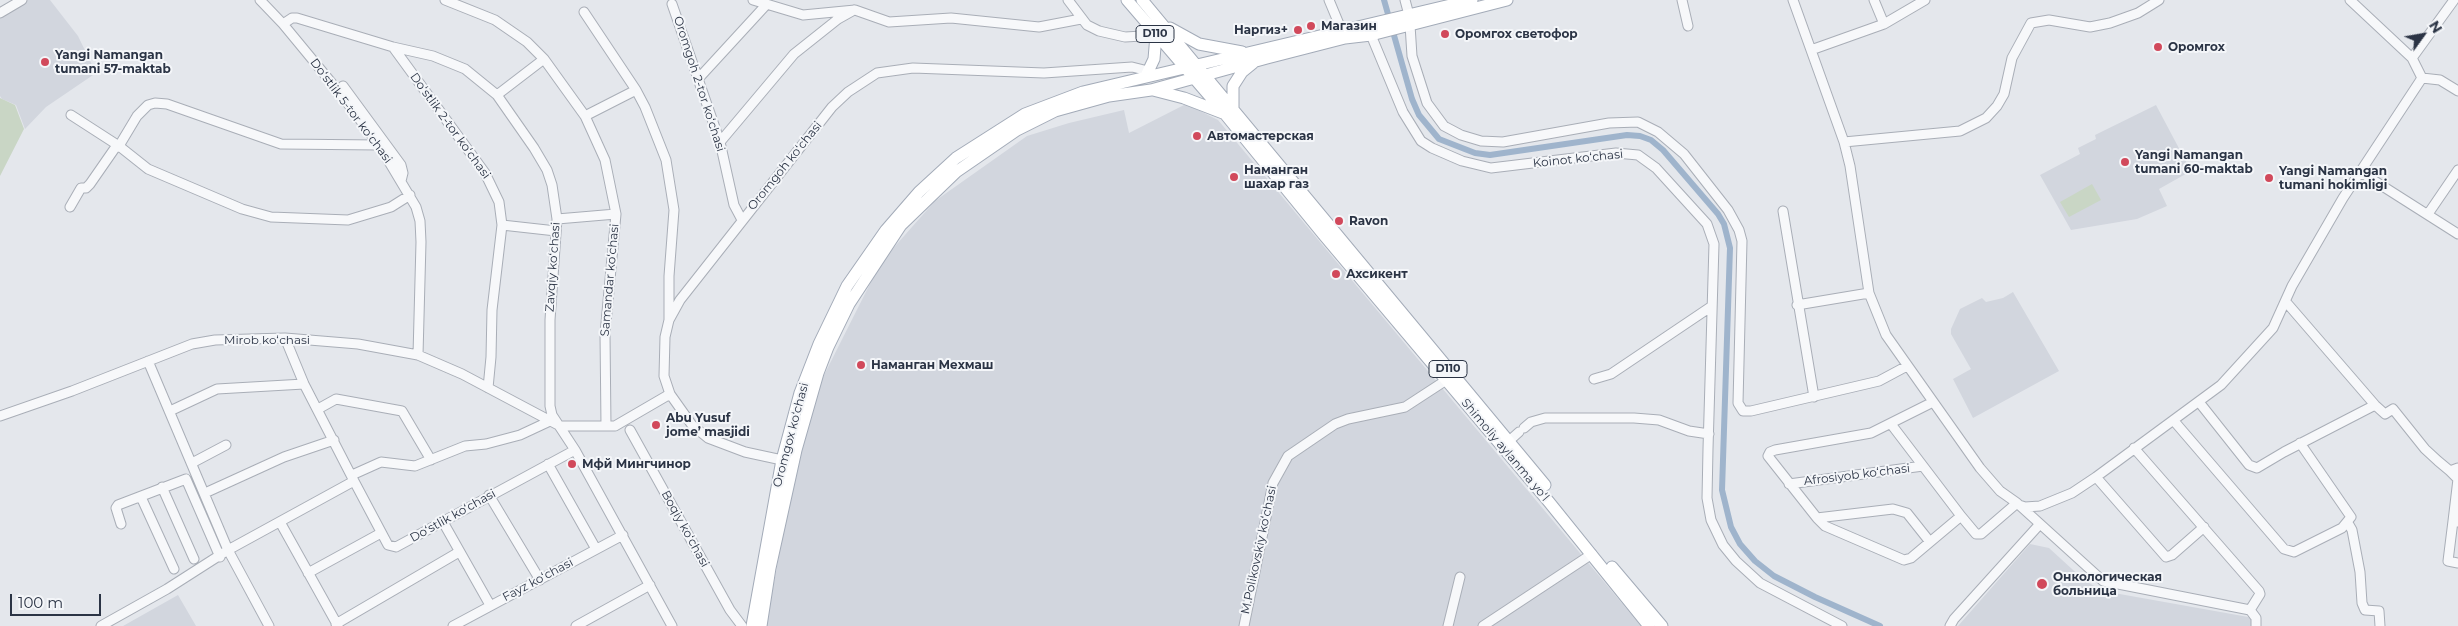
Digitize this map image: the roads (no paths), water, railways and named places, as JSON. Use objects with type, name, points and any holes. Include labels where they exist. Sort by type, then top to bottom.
[{"type":"main road","name":"Shimoliy aylanma yoʻl","points":[[1127,0],[1193,78],[1229,112],[1450,378],[1649,626]]},
{"type":"main road","name":"Shimoliy aylanma yoʻl","points":[[1142,0],[1206,74],[1229,112]]},
{"type":"main road","points":[[1107,91],[1146,76],[1198,65],[1254,57],[1344,35],[1374,31],[1472,0]]},
{"type":"main road","points":[[1407,21],[1507,0]]},
{"type":"main road","points":[[1164,25],[1199,44],[1254,57]]},
{"type":"main road","points":[[1146,76],[1154,59],[1155,33]]},
{"type":"main road","points":[[1107,91],[1151,90],[1206,74],[1254,57]]},
{"type":"main road","points":[[1151,90],[1229,112],[1233,86],[1254,57]]},
{"type":"main road","name":"Oromgox ko‘chasi","points":[[752,626],[782,460],[800,393],[831,318],[856,273],[898,214],[956,158],[1010,122],[1056,101],[1107,91]]},
{"type":"main road","name":"Oromgox ko‘chasi","points":[[761,626],[786,493],[805,414],[828,347],[864,280],[902,225],[939,187],[978,155],[1032,121],[1107,91]]},
{"type":"main road","name":"Shimoliy aylanma yoʻl","points":[[1450,378],[1509,441],[1662,626]]},
{"type":"street","points":[[0,13],[22,0]]},
{"type":"street","name":"Doʻstlik 5-tor koʻchasi","points":[[260,0],[283,24],[340,93],[379,145],[410,195],[420,221],[418,355]]},
{"type":"street","name":"Samandar ko‘chasi","points":[[445,0],[495,20],[527,42],[544,59],[585,116],[605,160],[616,214],[605,334],[606,426]]},
{"type":"street","points":[[753,0],[803,14],[855,10],[889,22],[951,18],[1040,27],[1081,19]]},
{"type":"street","points":[[1068,0],[1081,19],[1092,28],[1118,36],[1134,37],[1155,33]]},
{"type":"street","points":[[1329,0],[1344,35]]},
{"type":"street","points":[[1405,0],[1412,56],[1427,103],[1444,126],[1461,135],[1481,141],[1502,142],[1609,123],[1638,122],[1658,132],[1676,146],[1728,210],[1739,230],[1742,241],[1739,406],[1743,411],[1751,412],[1885,379],[1908,366]]},
{"type":"street","points":[[1682,0],[1688,26]]},
{"type":"street","points":[[1793,0],[1844,142],[1850,166],[1869,293],[1886,335],[1980,468],[2000,491],[2017,504],[2103,582],[2250,610],[2256,618],[2256,626]]},
{"type":"street","points":[[1874,0],[1884,24]]},
{"type":"street","points":[[1811,50],[1884,24],[1925,0]]},
{"type":"street","points":[[1844,142],[1960,131],[1986,118],[1997,106],[2004,94],[2012,58],[2031,23],[2049,20],[2090,27],[2110,23],[2138,13],[2159,0]]},
{"type":"street","points":[[2350,0],[2412,58],[2422,78]]},
{"type":"street","points":[[2412,58],[2450,1]]},
{"type":"street","name":"Oromgoh 2-tor koʻchasi","points":[[672,4],[720,142],[734,205],[742,220]]},
{"type":"street","points":[[698,79],[766,5]]},
{"type":"street","points":[[720,142],[794,54],[838,19],[855,10]]},
{"type":"street","points":[[584,12],[636,90],[658,136],[666,160],[674,210],[669,276],[669,320]]},
{"type":"street","name":"Zavqiy koʻchasi","points":[[283,24],[297,18],[393,47],[433,56],[466,69],[497,94],[534,148],[547,170],[558,219],[550,320],[548,385],[552,415],[575,450],[671,626]]},
{"type":"street","name":"Koinot koʻchasi","points":[[1374,31],[1413,130],[1420,140],[1447,155],[1473,165],[1490,168],[1616,153],[1638,155],[1647,160],[1697,212],[1712,233],[1714,244],[1708,506],[1713,526],[1723,545],[1736,561],[1760,583],[1842,626]]},
{"type":"street","name":"Doʻstlik 2-tor koʻchasi","points":[[393,47],[489,180],[499,202],[502,225],[492,310],[488,388]]},
{"type":"street","points":[[497,94],[544,59]]},
{"type":"street","name":"Oromgoh koʻchasi","points":[[782,460],[745,452],[708,438],[692,425],[670,394],[664,376],[665,337],[669,320],[680,300],[832,107],[848,92],[877,73],[913,68],[1044,73],[1132,67],[1144,70],[1146,76]]},
{"type":"street","points":[[2422,78],[2440,80],[2458,91]]},
{"type":"street","points":[[2017,504],[2025,507],[2040,506],[2072,493],[2222,385],[2273,328],[2312,252],[2343,198],[2362,172],[2422,78]]},
{"type":"street","points":[[343,86],[401,165],[403,173],[401,181]]},
{"type":"street","points":[[585,116],[636,90]]},
{"type":"street","points":[[70,207],[81,188],[90,184],[115,148],[119,146],[137,116],[148,105],[154,103],[167,104],[281,144],[379,145]]},
{"type":"street","points":[[71,115],[119,146],[148,169],[242,209],[271,217],[348,220],[391,207],[410,195]]},
{"type":"street","points":[[2362,172],[2458,234]]},
{"type":"street","points":[[2428,214],[2457,174]]},
{"type":"street","points":[[1783,211],[1797,305],[1814,397]]},
{"type":"street","points":[[558,219],[616,214]]},
{"type":"street","points":[[502,225],[556,231]]},
{"type":"street","points":[[1797,305],[1869,293]]},
{"type":"street","points":[[2286,302],[2374,405],[2385,414],[2393,409],[2425,449],[2454,470],[2458,479],[2456,521],[2448,561],[2458,563]]},
{"type":"street","points":[[1594,379],[1611,374],[1712,306]]},
{"type":"street","name":"Mirob koʻchasi","points":[[0,416],[192,344],[215,340],[285,338],[358,344],[418,355],[488,388],[560,426]]},
{"type":"street","name":"Doʻstlik koʻchasi","points":[[285,338],[304,384],[388,545],[396,547],[575,450]]},
{"type":"street","points":[[148,361],[206,493],[228,550],[269,626]]},
{"type":"street","name":"M.Polikovskiy koʻchasi","points":[[1244,626],[1273,483],[1288,456],[1335,424],[1405,407],[1450,378]]},
{"type":"street","points":[[170,411],[217,389],[304,384]]},
{"type":"street","points":[[560,426],[615,426],[670,394]]},
{"type":"street","points":[[318,408],[336,399],[402,411],[431,460]]},
{"type":"street","name":"Afrosiyob koʻchasi","points":[[1933,402],[1891,424],[1859,436],[1770,452],[1769,458],[1825,526],[1904,560],[1910,558],[1961,516]]},
{"type":"street","points":[[2199,402],[2253,468],[2260,467],[2300,443],[2374,405]]},
{"type":"street","points":[[1509,441],[1531,422],[1545,418],[1634,418],[1659,420],[1689,431],[1709,434]]},
{"type":"street","points":[[101,626],[381,462],[411,466],[465,446],[486,444],[520,435],[550,421]]},
{"type":"street","points":[[2174,421],[2284,549],[2294,552],[2348,523],[2350,517],[2348,511],[2300,443]]},
{"type":"street","points":[[1891,424],[1923,466]]},
{"type":"street","name":"Boqiy koʻchasi","points":[[630,430],[730,610],[742,626]]},
{"type":"street","points":[[206,493],[284,457],[334,440]]},
{"type":"street","points":[[192,463],[226,445]]},
{"type":"street","points":[[2134,448],[2259,591],[2260,594],[2250,610]]},
{"type":"street","points":[[548,464],[596,549]]},
{"type":"street","name":"Afrosiyob koʻchasi","points":[[1789,484],[1923,466],[1961,516],[1974,532],[1979,535],[2017,504]]},
{"type":"street","points":[[2096,477],[2166,557],[2172,556],[2204,528]]},
{"type":"street","points":[[121,524],[116,508],[118,505],[162,487],[186,480],[220,557]]},
{"type":"street","points":[[162,487],[194,559]]},
{"type":"street","points":[[489,496],[540,580]]},
{"type":"street","points":[[141,497],[174,569]]},
{"type":"street","points":[[1817,518],[1893,508],[1907,513],[1930,542]]},
{"type":"street","points":[[280,522],[337,625],[459,552]]},
{"type":"street","points":[[442,522],[490,606]]},
{"type":"street","points":[[2348,523],[2352,530],[2360,572],[2362,603],[2365,610],[2379,611],[2380,626]]},
{"type":"street","points":[[1950,626],[1954,619],[2039,525]]},
{"type":"street","points":[[308,574],[381,533]]},
{"type":"street","name":"Fayz koʻchasi","points":[[453,626],[622,535]]},
{"type":"street","points":[[1483,626],[1592,554]]},
{"type":"street","points":[[1448,626],[1460,578]]},
{"type":"street","points":[[578,626],[650,585]]},
{"type":"waterway","points":[[1384,0],[1412,99],[1419,115],[1439,139],[1475,153],[1490,155],[1627,135],[1640,136],[1651,140],[1663,150],[1718,214],[1724,224],[1730,248],[1722,490],[1731,527],[1740,544],[1755,561],[1774,576],[1815,597],[1880,626]]},
{"type":"place","name":"Магазин","points":[[1311,26]]},
{"type":"place","name":"Наргиз+","points":[[1298,30]]},
{"type":"place","name":"Оромгох светофор","points":[[1445,34]]},
{"type":"place","name":"Оромгох","points":[[2158,47]]},
{"type":"place","name":"Yangi Namangan tumani 57-maktab","points":[[45,62]]},
{"type":"place","name":"Автомастерская","points":[[1197,136]]},
{"type":"place","name":"Yangi Namangan tumani 60-maktab","points":[[2125,162]]},
{"type":"place","name":"Наманган шахар газ","points":[[1234,177]]},
{"type":"place","name":"Yangi Namangan tumani hokimligi","points":[[2269,178]]},
{"type":"place","name":"Ravon","points":[[1339,221]]},
{"type":"place","name":"Ахсикент","points":[[1336,274]]},
{"type":"place","name":"Наманган Мехмаш","points":[[861,365]]},
{"type":"place","name":"Abu Yusuf jome’ masjidi","points":[[656,425]]},
{"type":"place","name":"Мфй Мингчинор","points":[[572,464]]},
{"type":"place","name":"Онкологическая больница","points":[[2042,584]]}]
